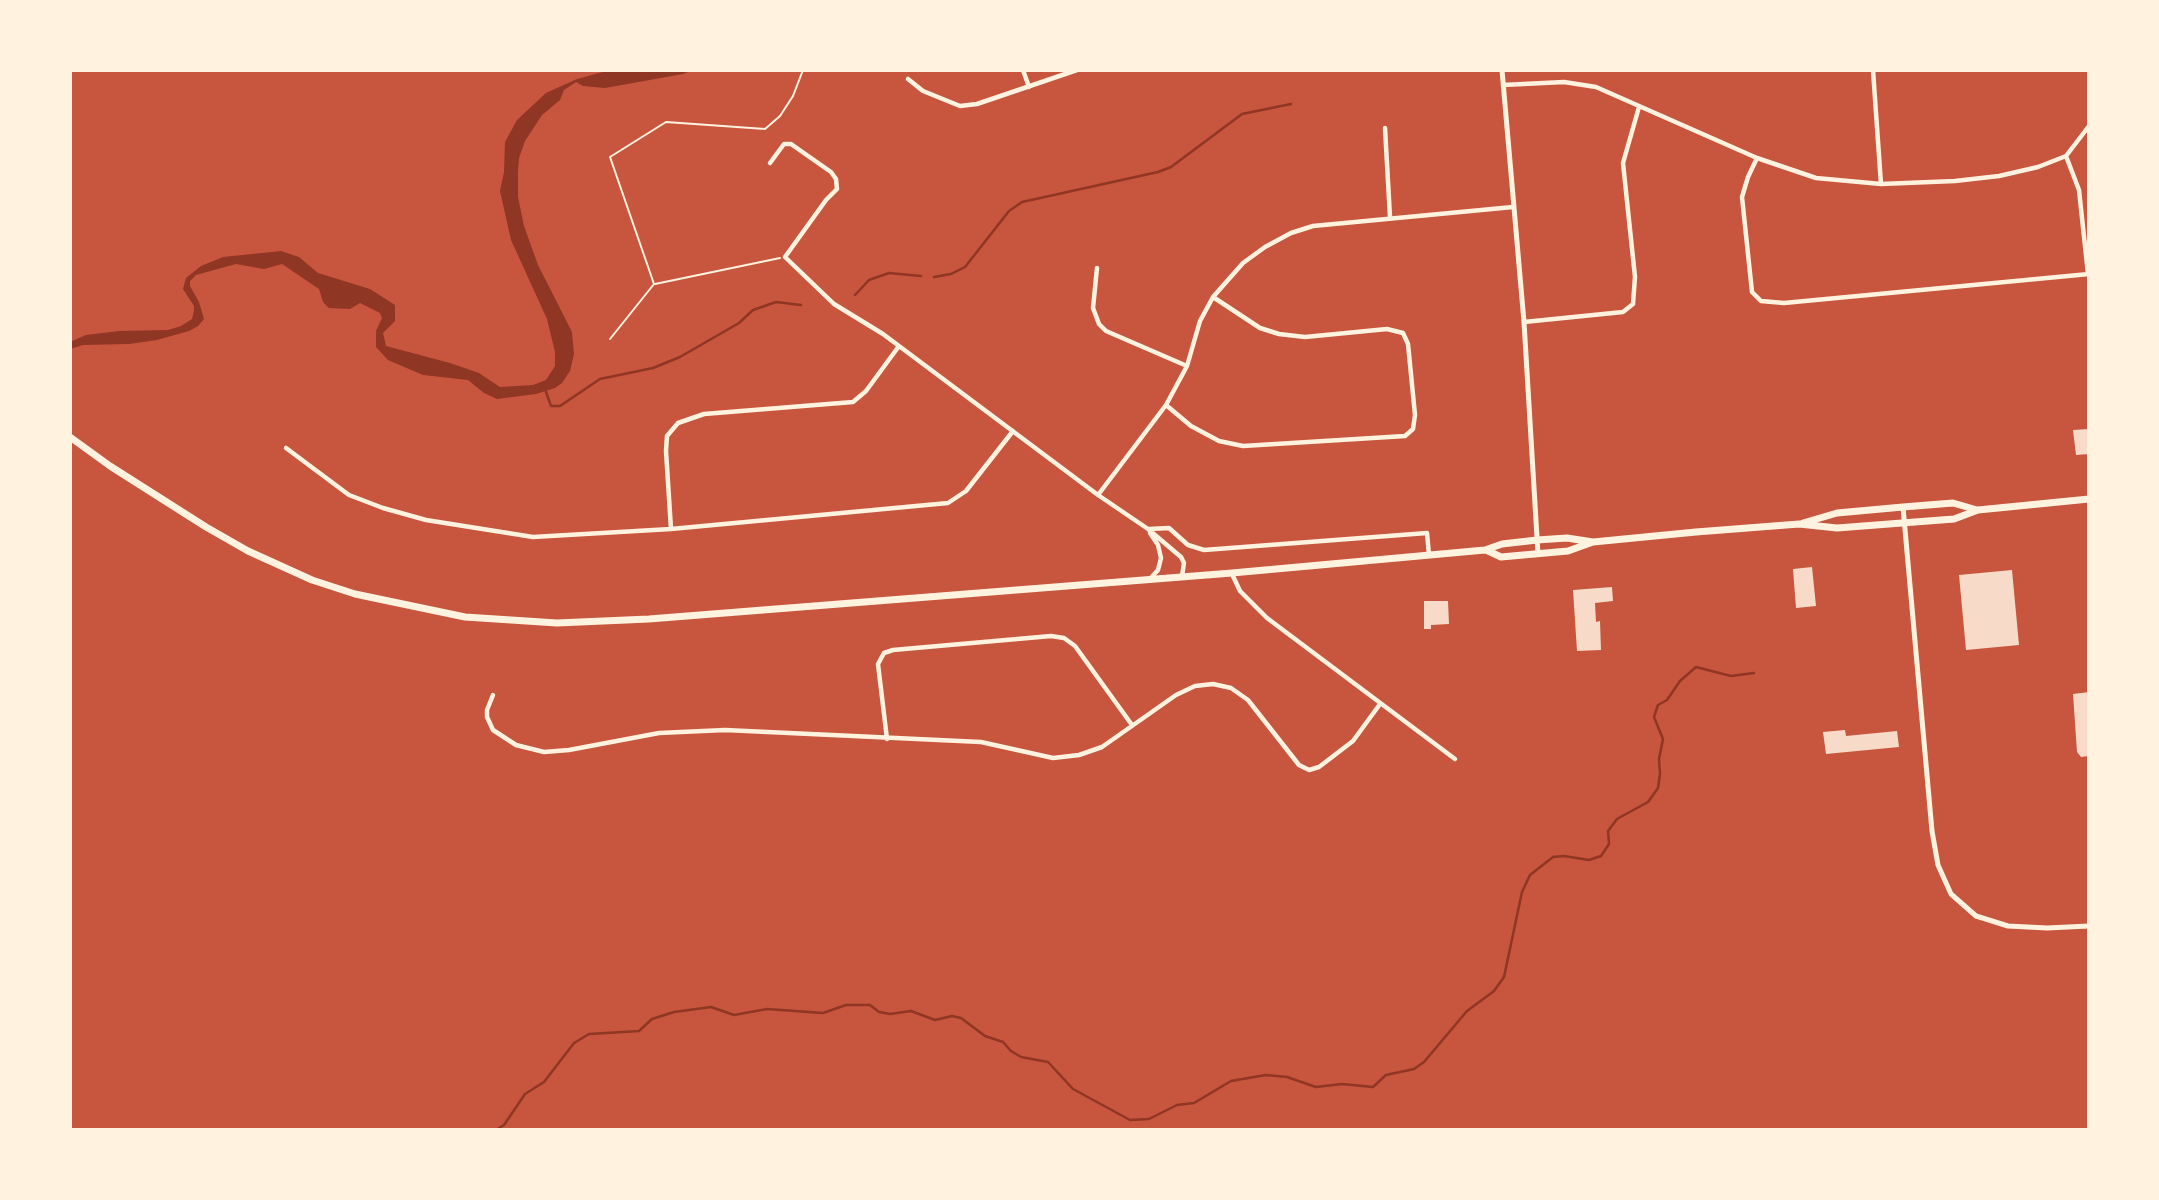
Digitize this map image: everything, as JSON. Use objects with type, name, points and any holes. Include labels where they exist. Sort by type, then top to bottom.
[{"type":"main road","points":[[70,438],[206,527],[248,551],[312,580],[355,594],[465,617],[556,623],[649,619],[1232,573],[1485,550],[1502,544],[1537,540],[1567,538],[1593,542],[1799,524],[1837,528],[1954,519],[1978,510],[2089,499]]},
{"type":"main road","points":[[1799,524],[1837,513],[1953,503],[1978,510]]},
{"type":"main road","points":[[1485,550],[1501,556],[1538,554],[1568,551],[1593,542]]},
{"type":"street","points":[[1023,70],[1029,87]]},
{"type":"street","points":[[908,79],[923,91],[960,106],[977,104],[1077,70]]},
{"type":"street","points":[[1502,70],[1524,321],[1538,554]]},
{"type":"street","points":[[1873,70],[1881,184]]},
{"type":"street","points":[[1502,85],[1578,83],[1596,87],[1757,158],[1816,178],[1881,184],[1955,181],[1999,176],[2039,167],[2066,156],[2089,126]]},
{"type":"street","points":[[1524,321],[1623,312],[1633,304],[1635,277],[1623,163],[1639,107]]},
{"type":"street","points":[[1385,128],[1390,217]]},
{"type":"street","points":[[769,163],[784,144],[791,144],[831,172],[836,179],[837,189],[785,257],[834,304],[899,346],[1098,495],[1148,529],[1181,557],[1184,563],[1182,576]]},
{"type":"street","points":[[1757,158],[1742,197],[1752,292],[1761,301],[1784,303],[2089,274],[2079,190],[2066,156]]},
{"type":"street","points":[[1098,495],[1166,405],[1187,366],[1199,321],[1213,298],[1243,262],[1291,233],[1313,226],[1513,207]]},
{"type":"street","points":[[1097,268],[1093,309],[1099,324],[1107,331],[1187,366]]},
{"type":"street","points":[[1166,405],[1191,426],[1219,441],[1243,446],[1405,436],[1413,429],[1415,415],[1408,344],[1403,332],[1387,328],[1305,337],[1279,334],[1261,328],[1213,298]]},
{"type":"street","points":[[671,529],[666,451],[667,436],[678,423],[704,414],[853,402],[866,391],[899,346]]},
{"type":"street","points":[[285,448],[349,495],[383,508],[426,520],[533,537],[671,529],[948,503],[966,491],[1013,431]]},
{"type":"street","points":[[1903,507],[1932,831],[1938,865],[1951,894],[1976,916],[2008,926],[2047,929],[2089,926]]},
{"type":"street","points":[[1148,529],[1169,528],[1188,545],[1204,550],[1427,533],[1429,555]]},
{"type":"street","points":[[1148,529],[1158,545],[1161,558],[1158,570],[1149,580]]},
{"type":"street","points":[[1232,573],[1240,591],[1267,618],[1455,759]]},
{"type":"street","points":[[887,739],[878,664],[884,653],[892,650],[1051,636],[1064,638],[1075,646],[1132,725]]},
{"type":"street","points":[[493,695],[487,710],[494,730],[516,745],[544,752],[569,750],[659,733],[725,730],[981,742],[1053,758],[1079,755],[1102,747],[1186,689],[1204,684],[1223,685],[1248,701],[1299,765],[1312,769],[1319,767],[1353,741],[1380,705]]},
{"type":"path","points":[[654,284],[610,157],[666,122],[765,129],[780,116],[793,96],[803,70]]},
{"type":"path","points":[[610,339],[654,284],[785,257]]},
{"type":"shaded area","points":[[610,70],[693,70],[605,88],[583,86],[576,82],[564,90],[560,100],[542,115],[525,141],[518,171],[518,197],[524,226],[538,265],[572,332],[574,354],[570,371],[555,388],[536,394],[497,399],[484,393],[468,380],[423,375],[388,360],[376,347],[376,331],[382,318],[380,313],[360,303],[350,309],[329,308],[323,302],[319,289],[282,264],[264,269],[236,264],[196,275],[190,281],[190,286],[204,319],[189,331],[157,340],[129,344],[83,345],[70,349],[70,342],[86,335],[168,330],[181,326],[192,319],[194,311],[194,306],[183,289],[186,278],[201,266],[223,257],[281,251],[299,257],[318,273],[370,289],[395,305],[395,321],[383,333],[386,346],[479,373],[500,387],[533,385],[546,380],[555,366],[555,352],[547,319],[511,240],[500,191],[505,142],[517,120],[546,93],[577,79]]},
{"type":"building","points":[[2089,429],[2089,454],[2076,455],[2073,430]]},
{"type":"building","points":[[1812,567],[1816,606],[1796,608],[1793,569]]},
{"type":"building","points":[[2012,570],[2019,645],[1966,650],[1959,575]]},
{"type":"building","points":[[1612,587],[1613,601],[1595,603],[1596,622],[1600,621],[1601,650],[1577,651],[1573,590]]},
{"type":"building","points":[[1424,601],[1448,601],[1449,624],[1431,625],[1431,629],[1424,629]]},
{"type":"building","points":[[2089,692],[2089,756],[2081,757],[2077,752],[2073,694]]},
{"type":"building","points":[[1845,730],[1846,736],[1897,731],[1899,747],[1826,754],[1823,732]]},
{"type":"waterway","points":[[934,277],[951,274],[965,267],[1009,211],[1022,202],[1158,172],[1171,167],[1242,114],[1291,104]]},
{"type":"waterway","points":[[855,295],[869,280],[889,273],[921,276]]},
{"type":"waterway","points":[[545,389],[551,406],[560,406],[600,379],[653,368],[680,357],[739,323],[753,310],[776,302],[801,305]]},
{"type":"waterway","points":[[496,1130],[504,1125],[525,1094],[544,1082],[574,1043],[589,1034],[639,1031],[652,1019],[674,1012],[711,1007],[734,1015],[767,1009],[823,1013],[846,1005],[870,1005],[879,1012],[890,1014],[911,1011],[935,1020],[952,1016],[961,1018],[985,1036],[1003,1042],[1021,1057],[1048,1062],[1073,1089],[1130,1120],[1149,1119],[1177,1105],[1194,1103],[1231,1081],[1266,1075],[1287,1077],[1316,1087],[1342,1084],[1373,1087],[1386,1075],[1414,1069],[1424,1062],[1467,1011],[1494,991],[1504,977],[1522,892],[1530,875],[1553,857],[1589,860],[1601,856],[1609,844],[1608,831],[1617,819],[1648,802],[1658,788],[1663,739],[1654,717],[1658,705],[1667,700],[1680,681],[1696,667],[1731,676],[1754,673]]}]
